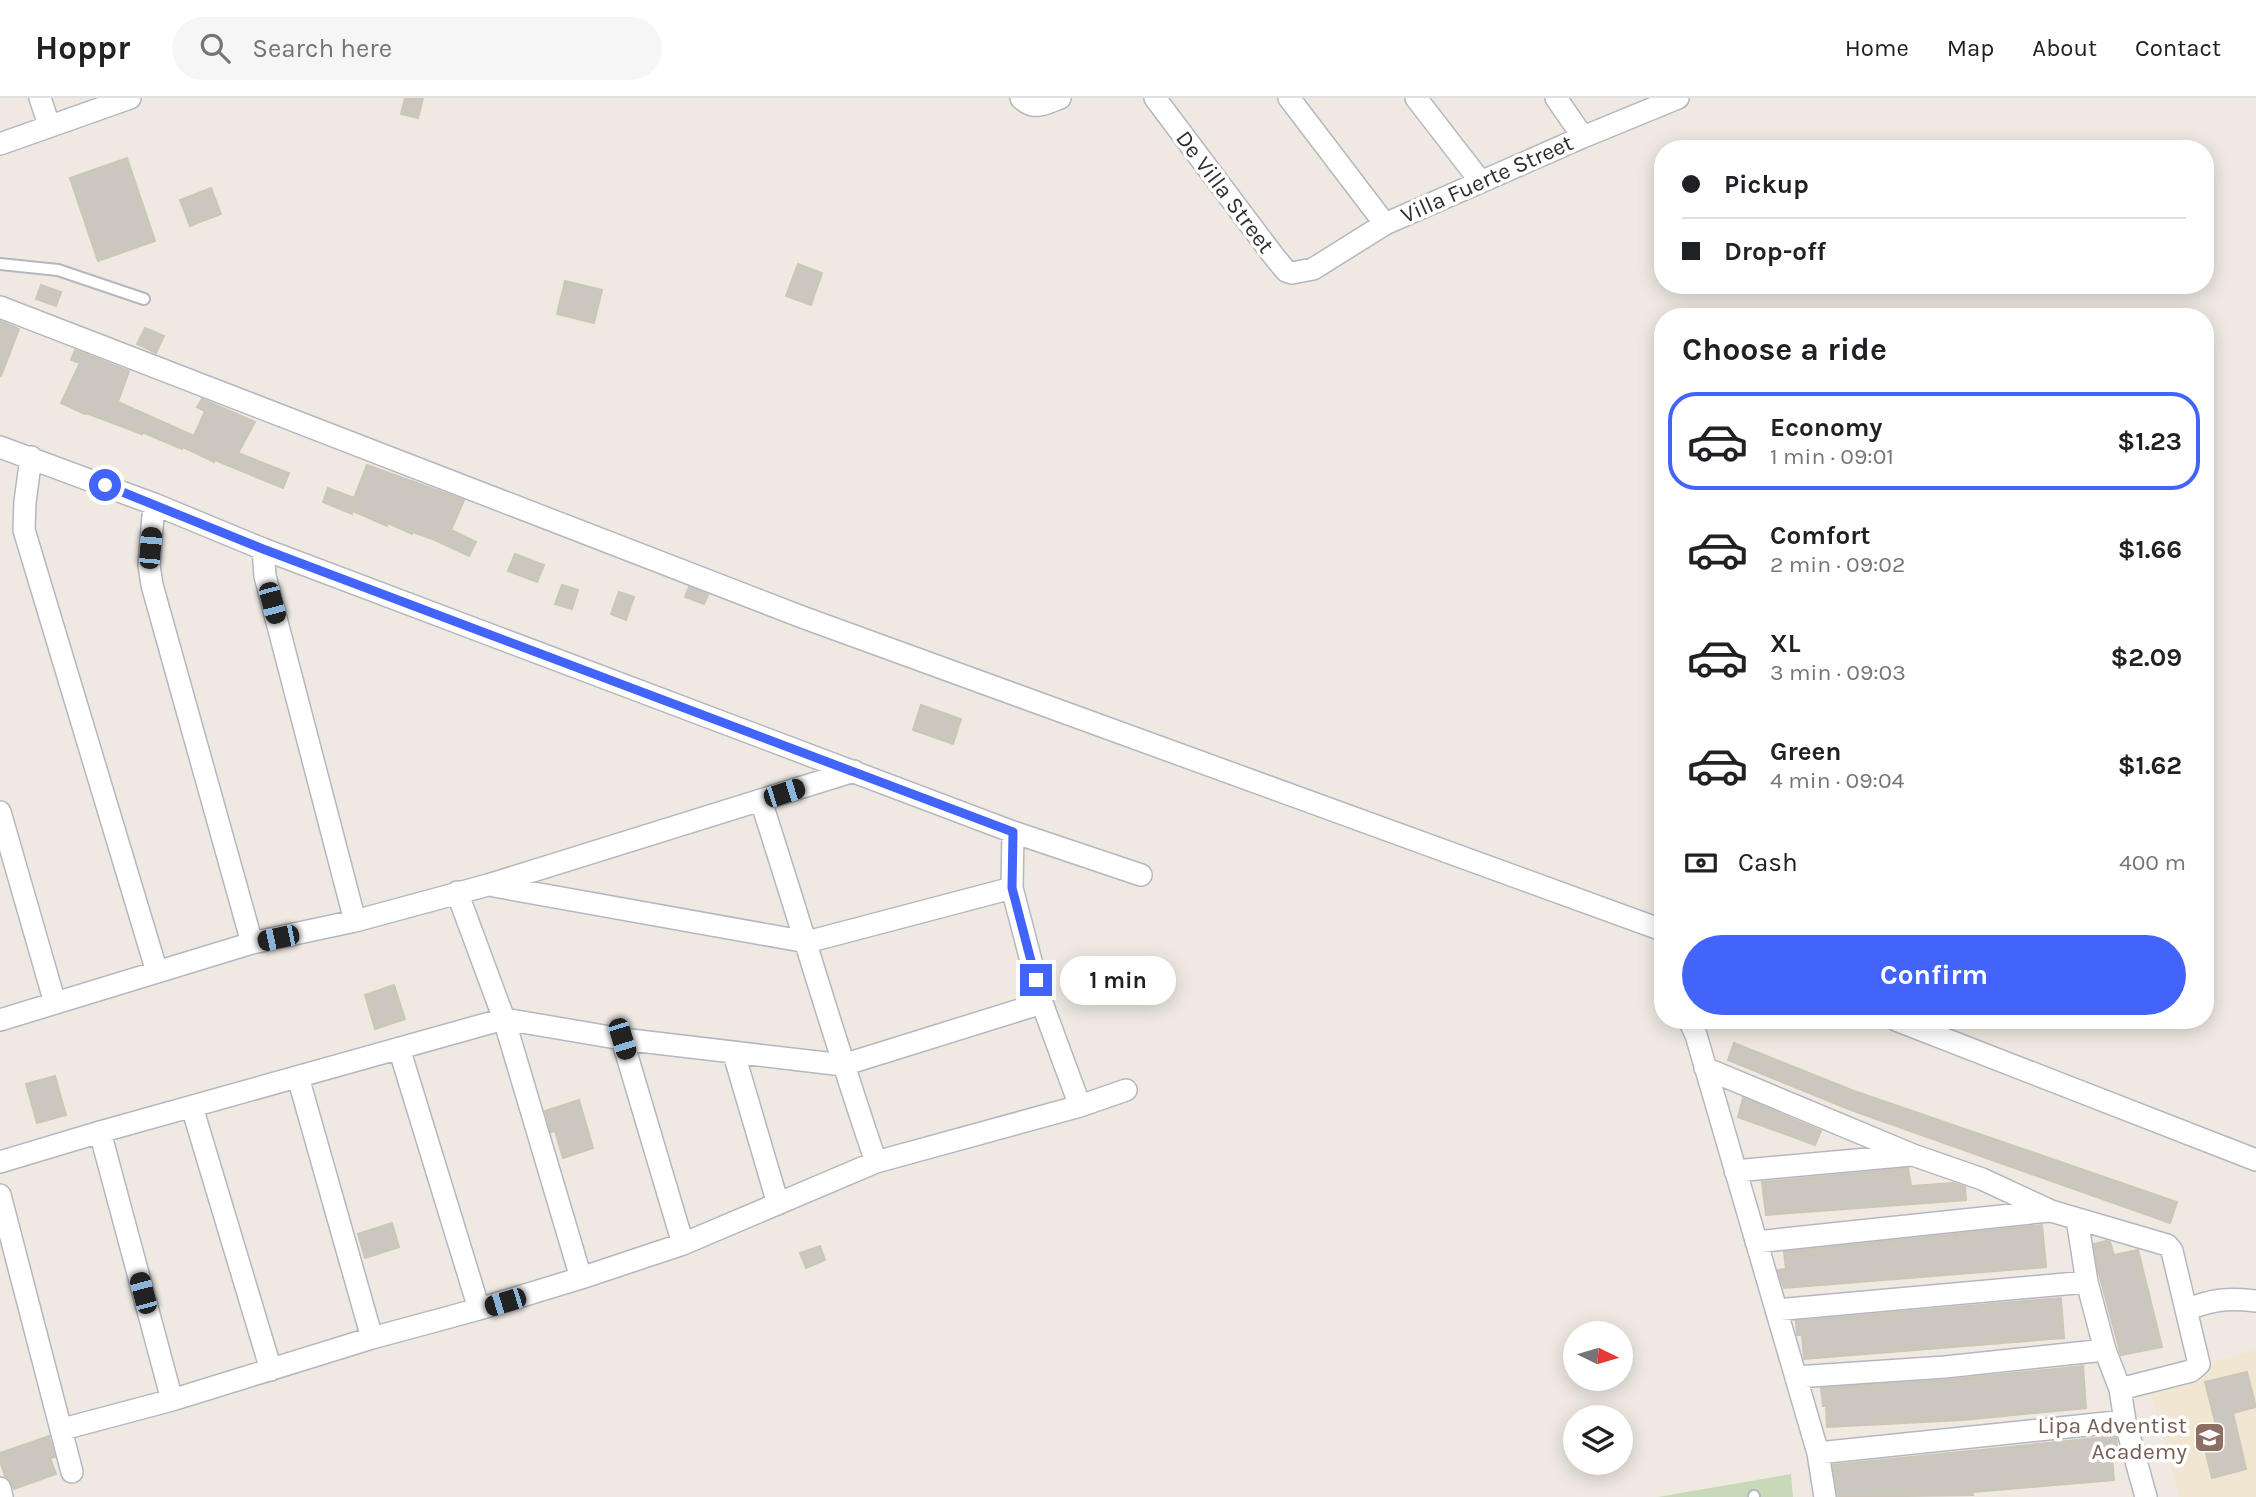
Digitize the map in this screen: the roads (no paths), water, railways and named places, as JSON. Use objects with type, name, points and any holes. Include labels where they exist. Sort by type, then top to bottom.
[{"type":"street","points":[[40,98],[49,125]]},
{"type":"street","points":[[0,144],[130,98]]},
{"type":"street","points":[[1021,98],[1026,103],[1041,106],[1060,98]]},
{"type":"street","name":"De Villa Street","points":[[1155,98],[1286,271],[1302,272]]},
{"type":"street","points":[[1289,98],[1385,224]]},
{"type":"street","points":[[1416,98],[1481,182]]},
{"type":"street","points":[[1556,98],[1583,137]]},
{"type":"street","name":"Villa Fuerte Street","points":[[1302,272],[1313,269],[1385,224],[1678,98]]},
{"type":"street","points":[[0,307],[802,617],[1654,931]]},
{"type":"street","points":[[0,447],[1013,832],[1141,875]]},
{"type":"street","points":[[32,457],[24,530],[157,972]]},
{"type":"street","points":[[154,504],[149,565],[152,585],[252,943]]},
{"type":"street","points":[[263,549],[265,576],[355,921]]},
{"type":"street","points":[[0,1020],[252,943],[355,921],[488,885],[854,771]]},
{"type":"street","points":[[761,801],[876,1162]]},
{"type":"street","points":[[0,812],[55,1003]]},
{"type":"street","points":[[1013,832],[1012,888],[1042,1003],[1080,1106]]},
{"type":"street","points":[[488,885],[807,942],[1012,888]]},
{"type":"street","points":[[457,892],[504,1019],[581,1278]]},
{"type":"street","points":[[0,1162],[504,1019],[622,1039],[843,1065],[1042,1003]]},
{"type":"street","points":[[1692,1029],[1818,1453],[1825,1497]]},
{"type":"street","points":[[1919,1029],[2256,1160]]},
{"type":"street","points":[[622,1039],[683,1244]]},
{"type":"street","points":[[399,1048],[479,1309]]},
{"type":"street","points":[[734,1054],[778,1204]]},
{"type":"street","points":[[1705,1068],[1913,1155],[1982,1179],[2051,1211],[2167,1245],[2172,1251],[2198,1366],[2191,1371],[2120,1389]]},
{"type":"street","points":[[298,1077],[372,1338]]},
{"type":"street","points":[[62,1429],[172,1400],[372,1338],[581,1278],[683,1244],[876,1162],[1080,1106],[1126,1090]]},
{"type":"street","points":[[192,1107],[271,1370]]},
{"type":"street","points":[[100,1132],[172,1400]]},
{"type":"street","points":[[1735,1171],[1913,1155]]},
{"type":"street","points":[[0,1195],[72,1472]]},
{"type":"street","points":[[1756,1242],[2051,1211]]},
{"type":"street","points":[[2077,1219],[2087,1282],[2105,1350],[2120,1389],[2125,1421],[2146,1497],[2138,1497]]},
{"type":"street","points":[[1776,1310],[2087,1282]]},
{"type":"street","points":[[2186,1310],[2226,1298],[2256,1301]]},
{"type":"street","points":[[1796,1377],[1945,1367],[2105,1350]]},
{"type":"street","points":[[1818,1453],[2125,1421]]},
{"type":"street","points":[[0,1488],[2,1497]]},
{"type":"lane","points":[[0,264],[58,271],[144,299]]},
{"type":"place","name":"Lipa Adventist Academy","points":[[2210,1438]]}]
